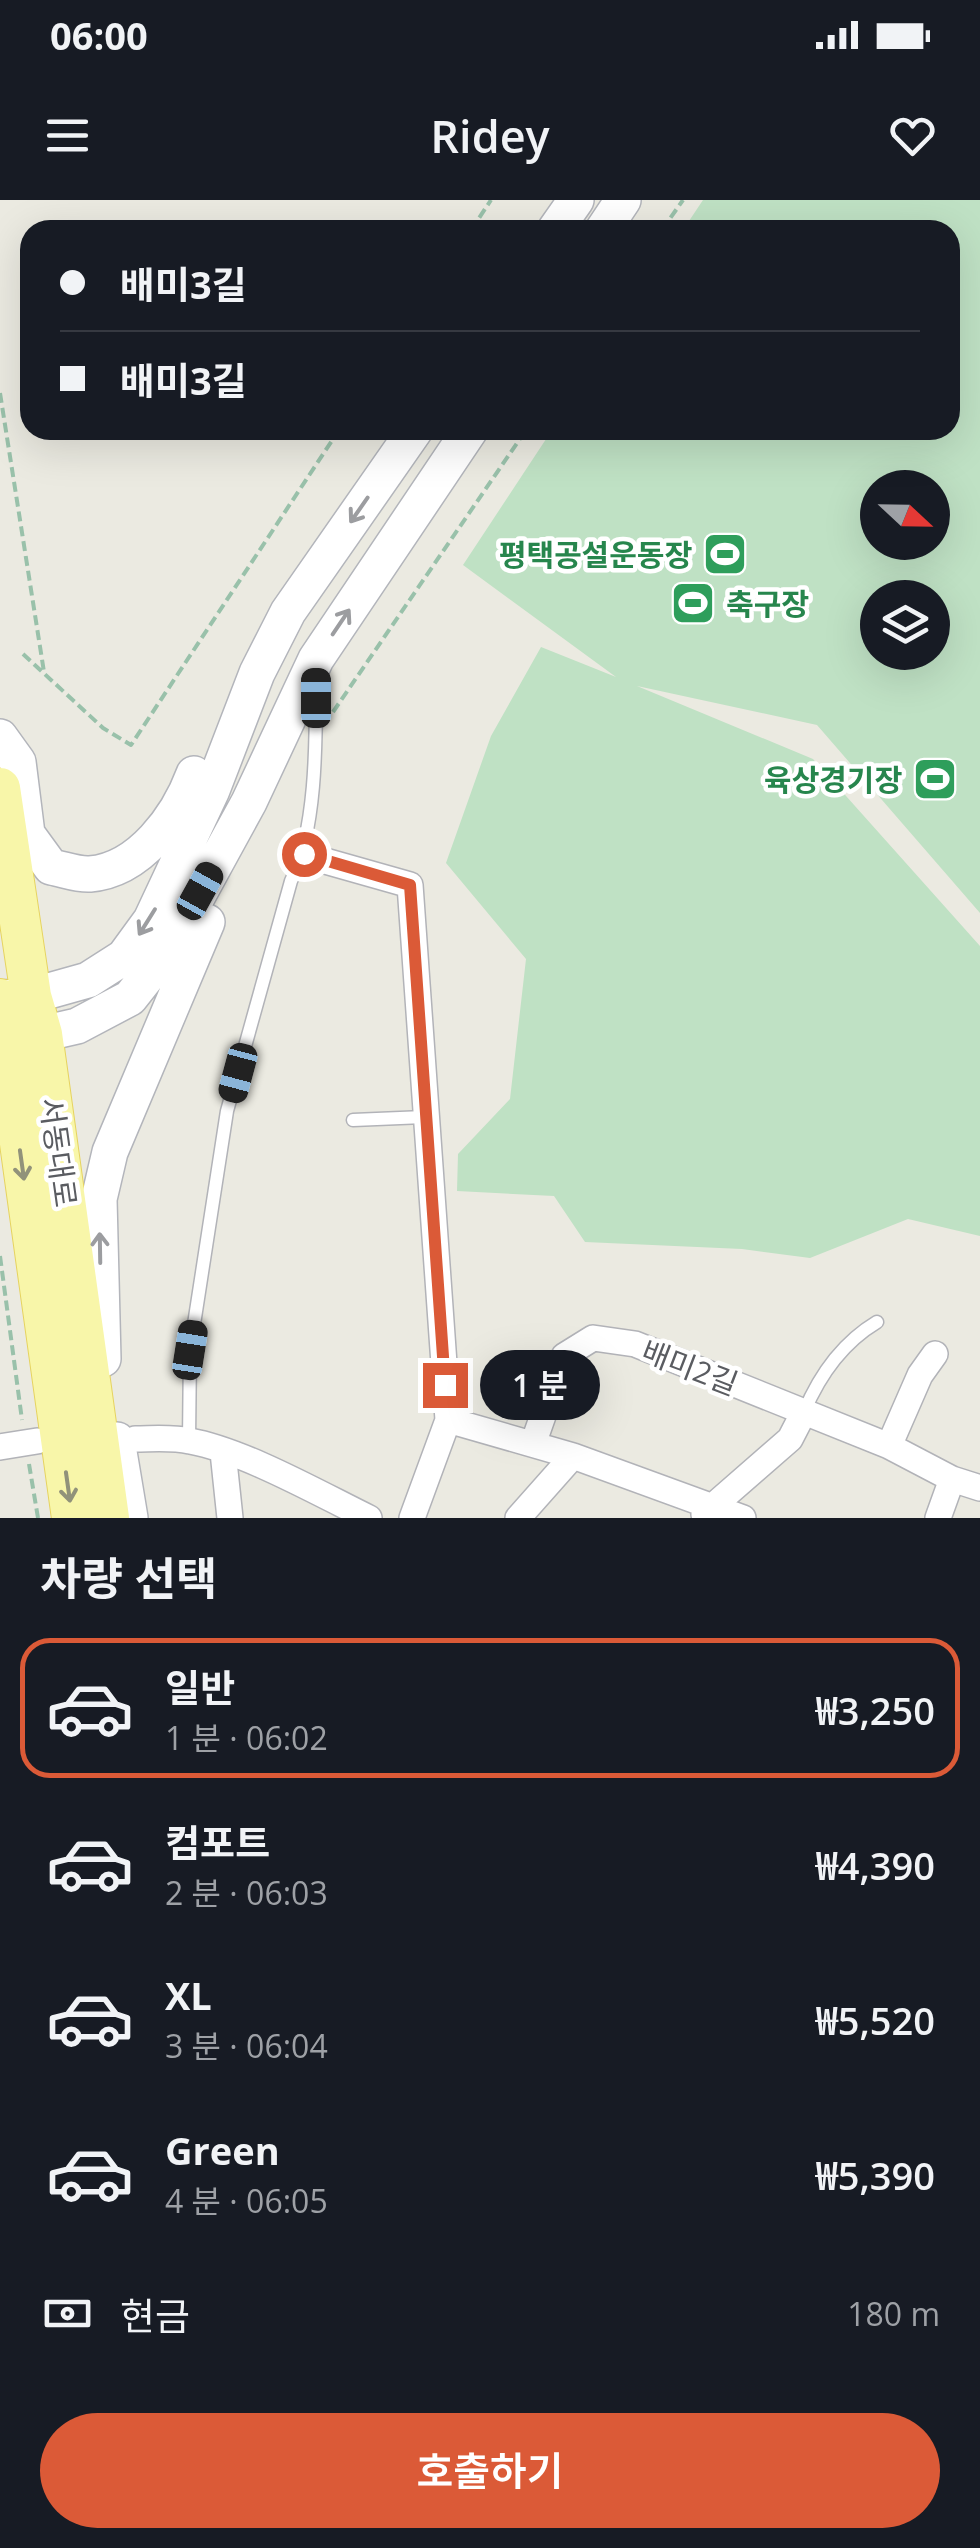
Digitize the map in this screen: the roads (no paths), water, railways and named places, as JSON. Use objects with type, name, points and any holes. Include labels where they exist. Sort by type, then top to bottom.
[{"type":"main road","points":[[10,998],[88,980],[124,956],[151,920],[212,790],[256,673],[288,612],[408,440]]},
{"type":"main road","points":[[24,1038],[77,1026],[130,998],[168,950],[249,802],[316,659],[463,440]]},
{"type":"main road","points":[[0,737],[18,762],[28,834],[51,867],[90,874],[134,859],[167,826],[189,788],[211,727],[256,673]]},
{"type":"main road","name":"서동대로","points":[[0,788],[10,998],[24,1038],[108,1518]]},
{"type":"main road","points":[[130,1518],[101,1346],[99,1199],[110,1152],[236,854],[249,802]]},
{"type":"main road","name":"서동대로","points":[[24,1038],[72,1518]]},
{"type":"street","points":[[304,854],[410,885],[448,1420],[412,1518]]},
{"type":"street","name":"배미2길","points":[[533,1444],[564,1356],[593,1338],[636,1344],[889,1446],[952,1479],[980,1488]]},
{"type":"street","points":[[889,1446],[920,1375],[935,1354]]},
{"type":"street","points":[[706,1513],[790,1439],[804,1412]]},
{"type":"street","points":[[448,1420],[573,1456],[706,1513],[743,1518]]},
{"type":"street","points":[[135,1439],[189,1440],[268,1469],[369,1518]]},
{"type":"street","points":[[222,1452],[230,1518]]},
{"type":"street","points":[[518,1518],[573,1456]]},
{"type":"street","points":[[938,1518],[952,1479]]},
{"type":"lane","points":[[189,1440],[190,1350],[227,1111],[291,880],[304,854],[316,737],[316,659]]},
{"type":"lane","points":[[353,1120],[424,1117]]},
{"type":"lane","points":[[804,1412],[836,1355],[854,1336],[877,1322]]},
{"type":"place","name":"평택공설운동장","points":[[725,554]]},
{"type":"place","name":"축구장","points":[[693,603]]},
{"type":"place","name":"육상경기장","points":[[935,779]]}]
